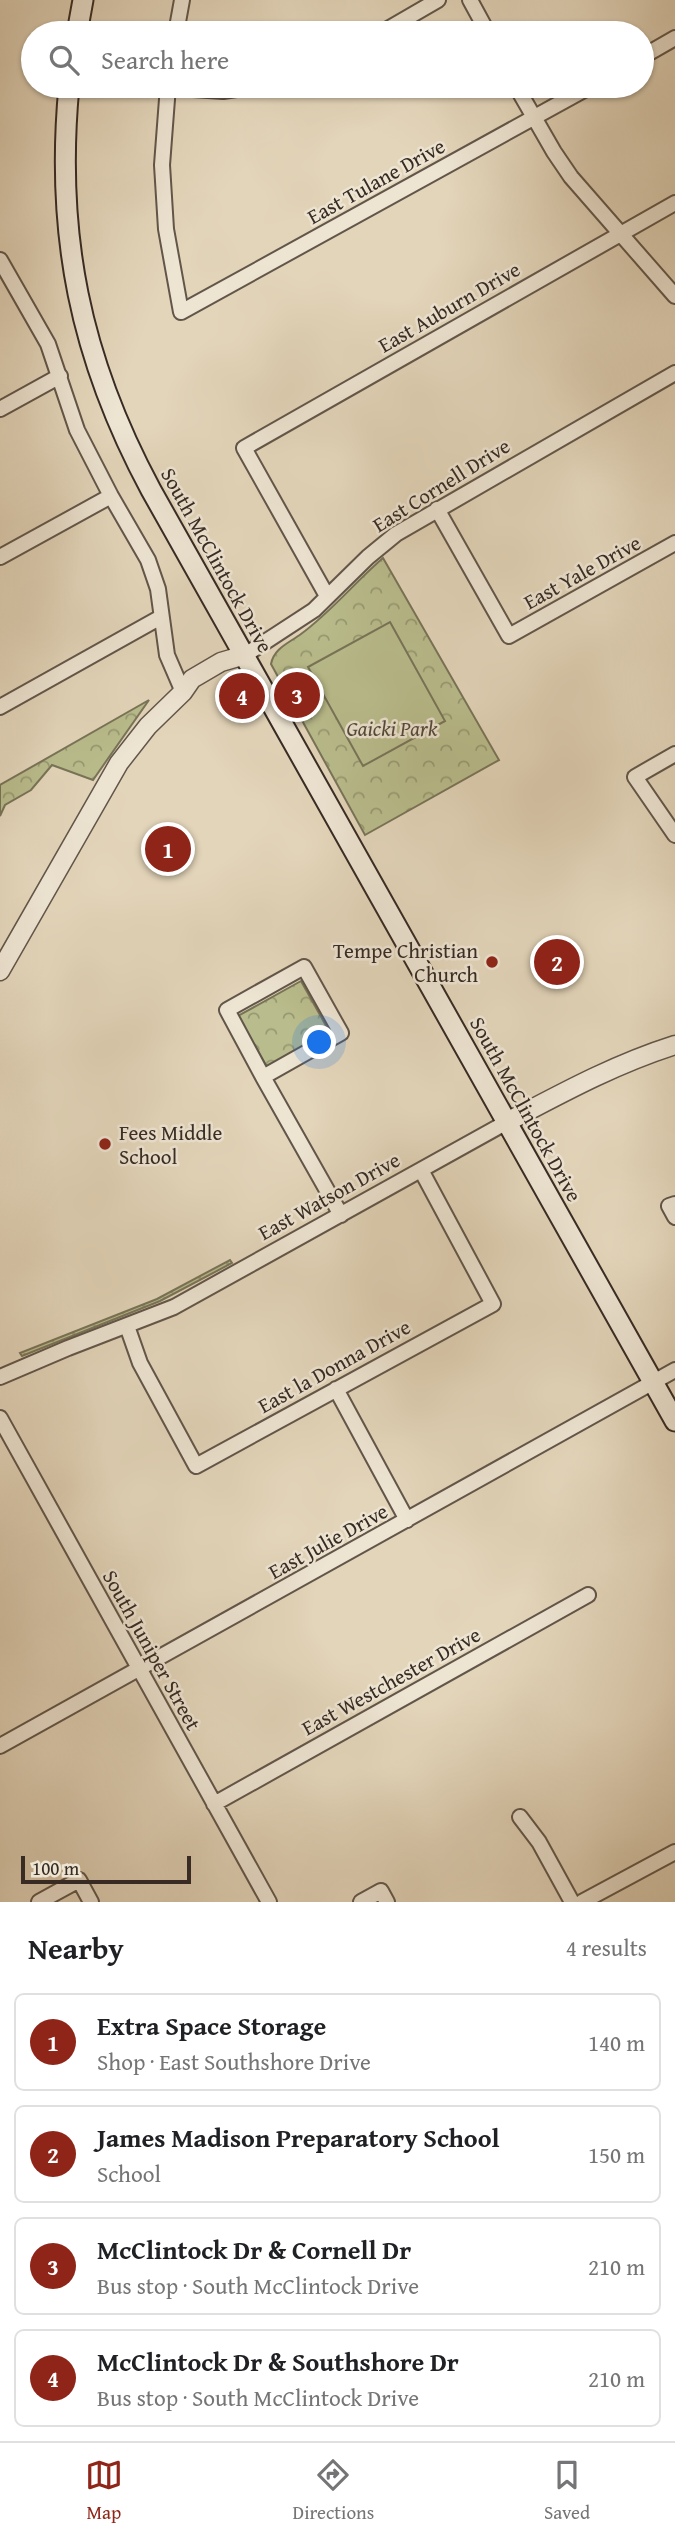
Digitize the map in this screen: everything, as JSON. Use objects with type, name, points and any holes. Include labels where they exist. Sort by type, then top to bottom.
[{"type":"main road","points":[[79,21],[83,0]]},
{"type":"main road","name":"South McClintock Drive","points":[[68,98],[64,176],[75,286],[93,360],[129,448],[675,1421]]},
{"type":"street","points":[[178,21],[181,0]]},
{"type":"street","points":[[402,21],[439,0]]},
{"type":"street","points":[[470,0],[481,21]]},
{"type":"street","points":[[654,50],[675,38]]},
{"type":"street","name":"East Tulane Drive","points":[[166,98],[162,165],[166,229],[181,312],[570,98]]},
{"type":"street","points":[[523,98],[571,177],[675,296]]},
{"type":"street","name":"East Auburn Drive","points":[[327,596],[244,447],[675,203]]},
{"type":"street","points":[[0,260],[48,344],[77,430],[148,560],[158,589],[166,656],[183,692]]},
{"type":"street","name":"East Cornell Drive","points":[[245,655],[288,629],[396,534],[675,373]]},
{"type":"street","points":[[0,409],[60,376]]},
{"type":"street","points":[[0,558],[111,496]]},
{"type":"street","name":"East Yale Drive","points":[[437,509],[509,636],[675,543]]},
{"type":"street","points":[[0,707],[161,617]]},
{"type":"street","points":[[0,971],[120,763],[192,679],[221,662],[245,655]]},
{"type":"street","points":[[675,754],[635,777],[675,835]]},
{"type":"street","points":[[263,1076],[341,1033],[304,968],[226,1010],[263,1076],[341,1215]]},
{"type":"street","name":"East Watson Drive","points":[[0,1377],[192,1297],[580,1082],[643,1055],[675,1045]]},
{"type":"street","name":"East la Donna Drive","points":[[127,1326],[139,1363],[197,1466],[493,1304],[421,1170]]},
{"type":"street","name":"East Julie Drive","points":[[0,1746],[675,1370]]},
{"type":"street","points":[[335,1389],[407,1520]]},
{"type":"street","name":"South Juniper Street","points":[[0,1418],[269,1902]]},
{"type":"street","name":"East Westchester Drive","points":[[214,1804],[588,1595]]},
{"type":"street","points":[[520,1817],[539,1842],[572,1902]]},
{"type":"street","points":[[582,1902],[675,1852]]},
{"type":"street","points":[[39,1902],[79,1881],[91,1902]]},
{"type":"street","points":[[361,1902],[384,1897]]},
{"type":"green space","name":"Gaicki Park","points":[[383,558],[499,760],[365,835],[271,664],[279,650],[323,616]]},
{"type":"green space","points":[[390,622],[445,721],[363,766],[308,667]]},
{"type":"green space","points":[[149,700],[93,780],[52,765],[31,790],[5,805],[0,816],[0,785]]},
{"type":"green space","points":[[301,981],[329,1031],[267,1067],[238,1016]]},
{"type":"green space","points":[[230,1260],[232,1263],[160,1301],[22,1356],[20,1353],[157,1299]]},
{"type":"place","name":"McClintock Dr & Cornell Dr","points":[[297,695]]},
{"type":"place","name":"McClintock Dr & Southshore Dr","points":[[242,696]]},
{"type":"place","name":"Extra Space Storage","points":[[168,849]]},
{"type":"place","name":"Tempe Christian Church","points":[[492,962]]},
{"type":"place","name":"James Madison Preparatory School","points":[[557,962]]},
{"type":"place","name":"Fees Middle School","points":[[105,1144]]}]
